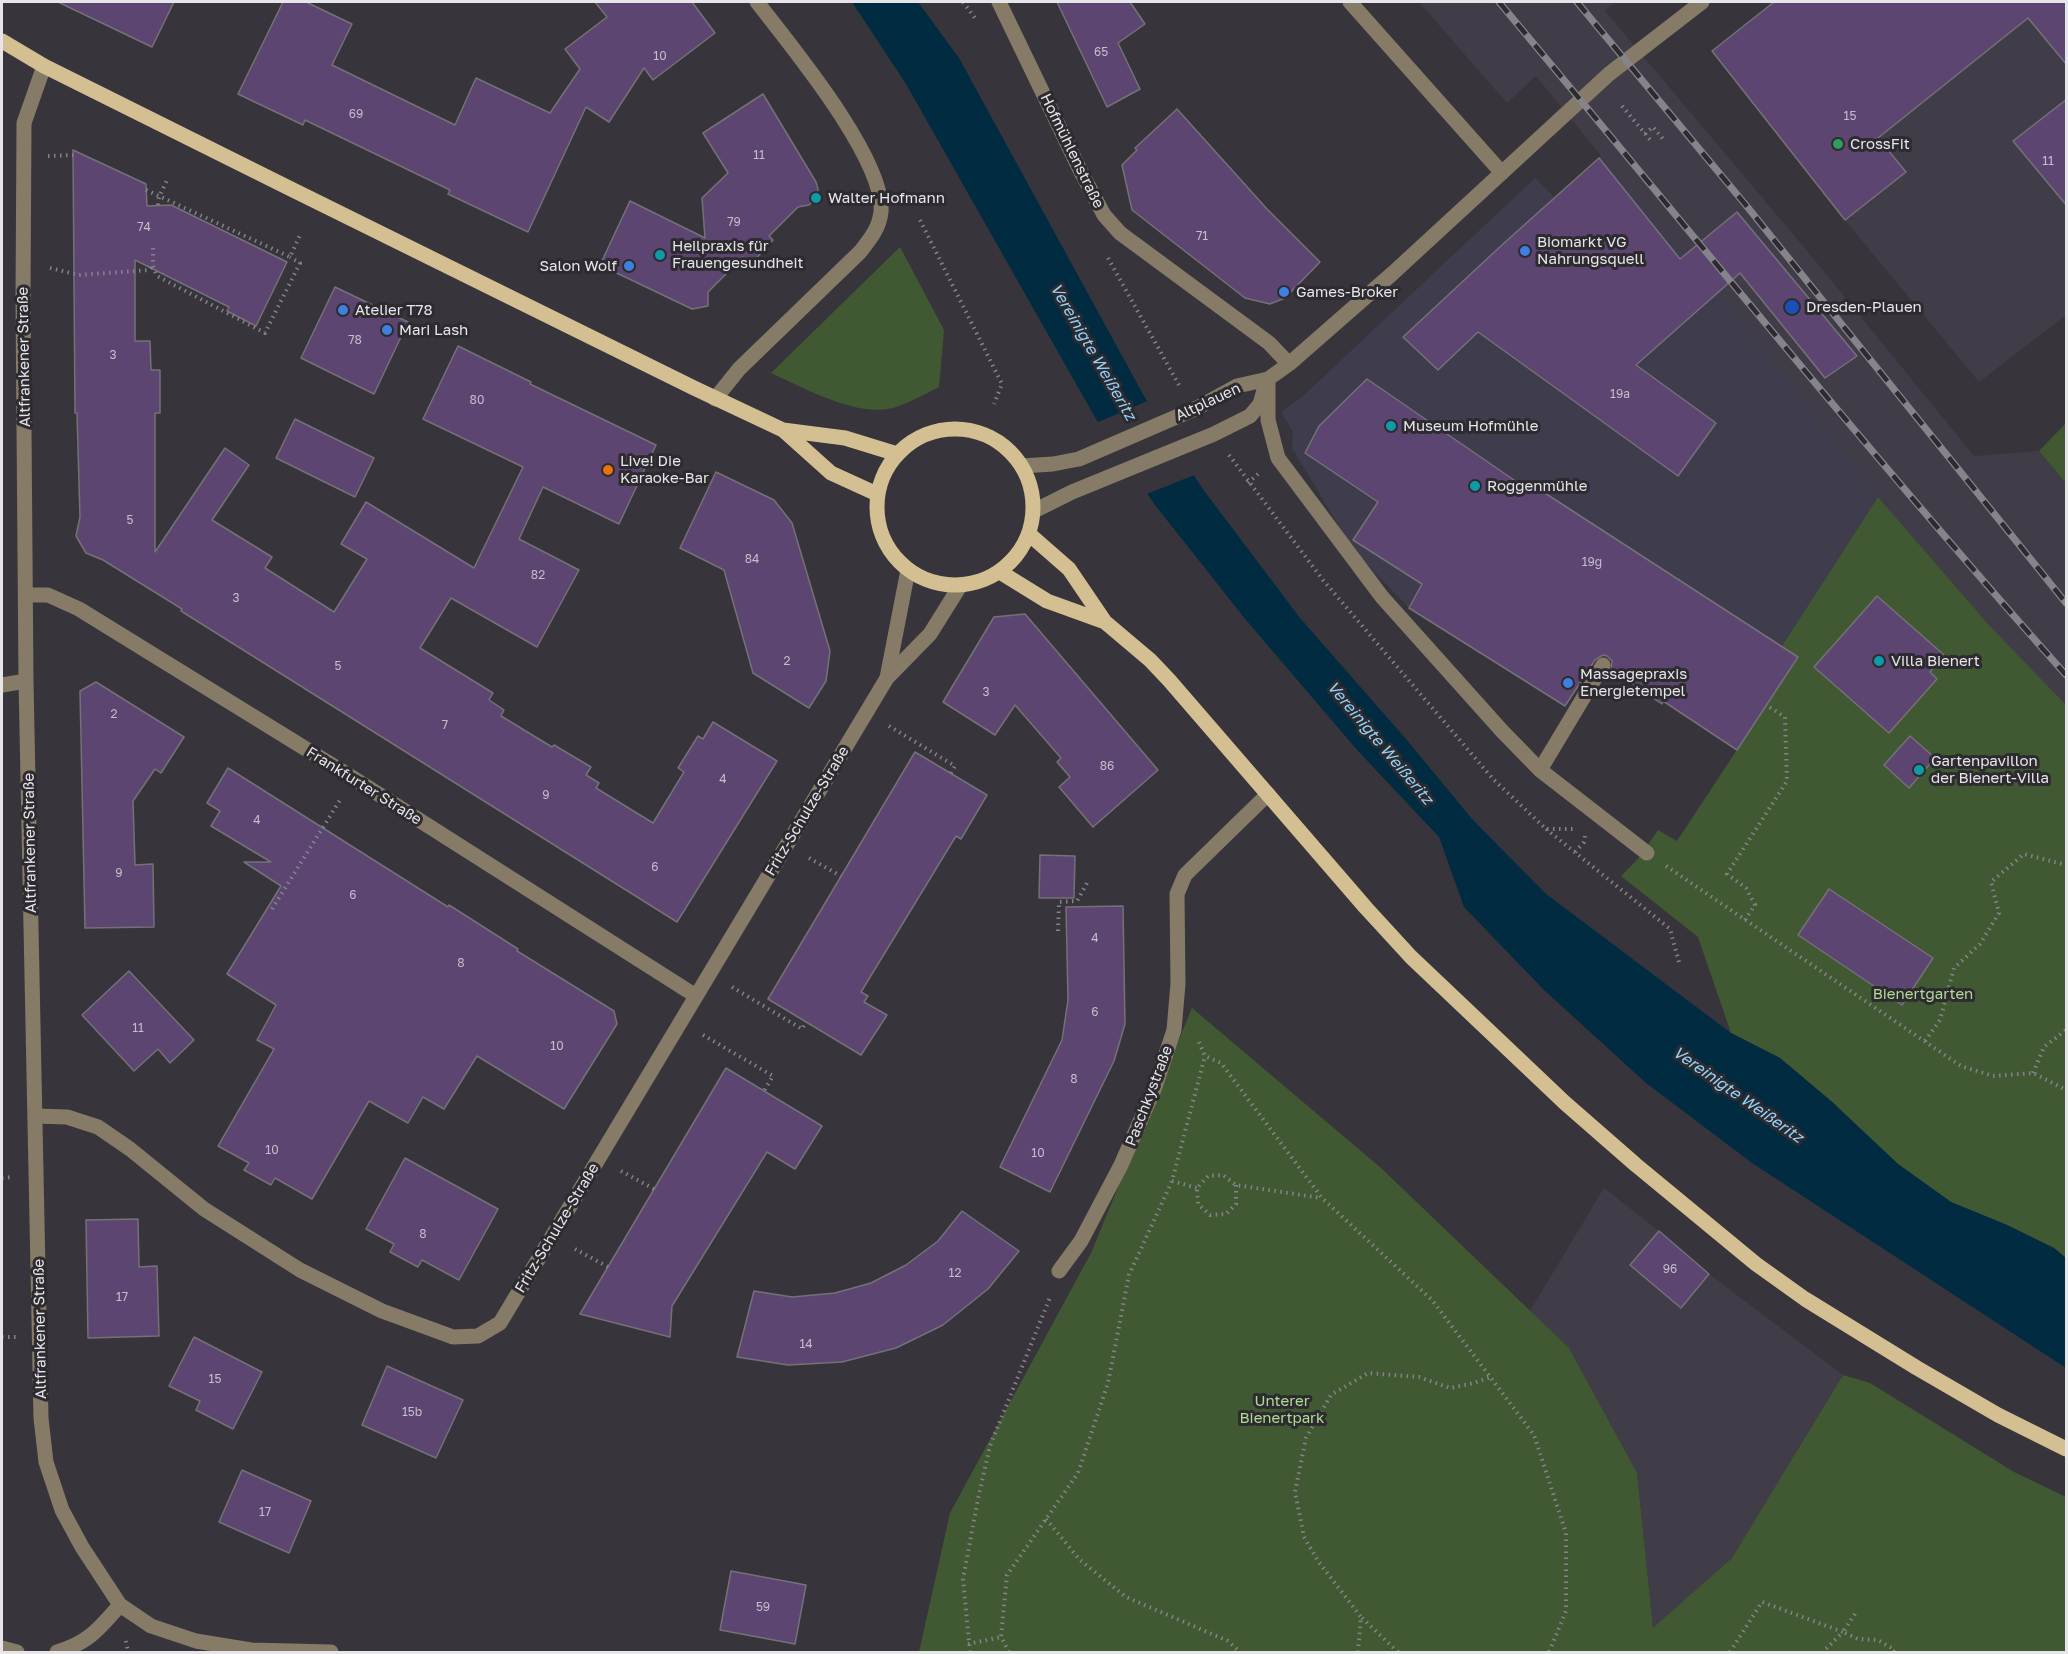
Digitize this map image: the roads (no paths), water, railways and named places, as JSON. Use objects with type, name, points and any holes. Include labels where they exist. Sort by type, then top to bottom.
[{"type":"main road","points":[[2,41],[44,66],[783,430],[831,473],[878,494]]},
{"type":"main road","points":[[944,428],[969,429],[999,442],[1022,466],[1031,488],[1034,511],[1029,534],[1017,554],[999,572],[960,586],[930,582],[908,570],[887,547],[878,521],[878,494],[884,473],[897,454],[919,437],[944,428]]},
{"type":"main road","points":[[783,430],[845,438],[897,454]]},
{"type":"main road","points":[[1029,534],[1069,569],[1105,622],[1150,660],[1169,680],[1411,957],[1565,1103],[1711,1228],[1805,1299],[1998,1415],[2067,1449]]},
{"type":"main road","points":[[999,572],[1047,601],[1105,622]]},
{"type":"street","points":[[716,399],[740,369],[860,252],[877,230],[881,211],[878,185],[866,157],[806,67],[758,2]]},
{"type":"street","name":"Hofmühlenstraße","points":[[999,2],[1104,215],[1120,233],[1269,343],[1289,364]]},
{"type":"street","points":[[1350,2],[1502,173]]},
{"type":"street","points":[[1647,853],[1609,826],[1540,770],[1382,597],[1278,458],[1268,420],[1268,379],[1289,364],[1609,74],[1702,2]]},
{"type":"street","name":"Altfrankener Straße","points":[[44,66],[24,123],[23,299],[26,681],[41,1418],[46,1462],[62,1509],[82,1547],[120,1605]]},
{"type":"street","name":"Altplauen","points":[[1022,466],[1079,459],[1197,408],[1237,386],[1268,379]]},
{"type":"street","name":"Altplauen","points":[[1034,511],[1072,492],[1214,434],[1250,416],[1260,404],[1268,379]]},
{"type":"street","name":"Fritz-Schulze-Straße","points":[[887,678],[908,570]]},
{"type":"street","name":"Fritz-Schulze-Straße","points":[[35,1116],[67,1117],[98,1127],[130,1149],[204,1209],[300,1270],[382,1311],[453,1337],[478,1336],[500,1323],[887,678],[930,634],[960,586]]},
{"type":"street","name":"Frankfurter Straße","points":[[26,596],[48,595],[70,604],[353,778],[696,996]]},
{"type":"street","points":[[1540,770],[1603,665]]},
{"type":"street","points":[[2,685],[26,681]]},
{"type":"street","name":"Paschkystraße","points":[[1059,1271],[1081,1241],[1121,1165],[1155,1087],[1174,1030],[1178,984],[1177,894],[1185,875],[1268,794]]},
{"type":"street","points":[[57,1653],[76,1647],[97,1632],[120,1605],[151,1626],[196,1641],[251,1650],[331,1653]]},
{"type":"street","points":[[2,1648],[17,1653]]},
{"type":"water","name":"Vereinigte Weißeritz","points":[[852,2],[918,2],[959,58],[1144,396],[1202,488],[1300,618],[1406,739],[1472,819],[1546,894],[1731,1033],[1780,1058],[1831,1101],[1898,1164],[1951,1202],[2007,1225],[2054,1248],[2066,1258],[2066,1368],[1752,1163],[1646,1083],[1544,990],[1464,907],[1439,837],[1358,751],[1246,620],[1155,505],[1096,419],[906,84]]},
{"type":"railway","points":[[1499,2],[1850,425],[2066,675]]},
{"type":"railway","points":[[1577,2],[1745,204],[2066,603]]},
{"type":"place","name":"CrossFit","points":[[1838,144]]},
{"type":"place","name":"Walter Hofmann","points":[[816,198]]},
{"type":"place","name":"Biomarkt VG Nahrungsquell","points":[[1525,251]]},
{"type":"place","name":"Heilpraxis für Frauengesundheit","points":[[660,255]]},
{"type":"place","name":"Salon Wolf","points":[[629,266]]},
{"type":"place","name":"Games-Broker","points":[[1284,292]]},
{"type":"place","name":"Dresden-Plauen","points":[[1792,307]]},
{"type":"place","name":"Atelier T78","points":[[343,310]]},
{"type":"place","name":"Mari Lash","points":[[387,330]]},
{"type":"place","name":"Museum Hofmühle","points":[[1391,426]]},
{"type":"place","name":"Live! Die Karaoke-Bar","points":[[608,470]]},
{"type":"place","name":"Roggenmühle","points":[[1475,486]]},
{"type":"place","name":"Villa Bienert","points":[[1879,661]]},
{"type":"place","name":"Massagepraxis Energietempel","points":[[1568,683]]},
{"type":"place","name":"Gartenpavillon der Bienert-Villa","points":[[1919,770]]},
{"type":"park label","name":"Bienertgarten","points":[[1923,994]]},
{"type":"park label","name":"Unterer Bienertpark","points":[[1282,1410]]}]
